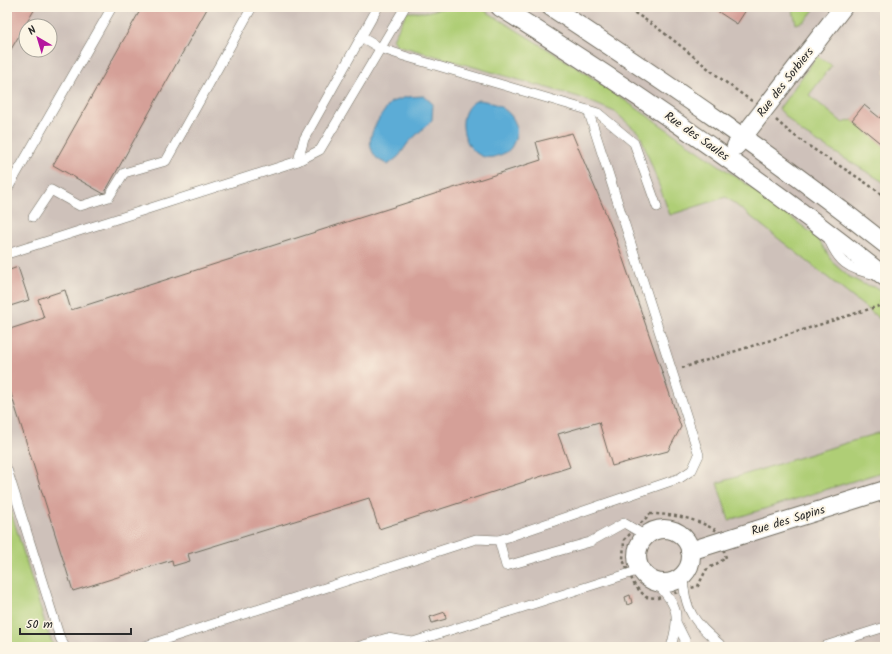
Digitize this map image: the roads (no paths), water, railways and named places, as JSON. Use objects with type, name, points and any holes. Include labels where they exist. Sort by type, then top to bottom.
[{"type":"street","name":"Rue des Saules","points":[[500,7],[651,104],[825,230],[884,277]]},
{"type":"street","points":[[551,7],[654,75],[743,137],[824,196],[885,244]]},
{"type":"street","name":"Rue des Sorbiers","points":[[727,158],[843,7]]},
{"type":"street","name":"Rue des Sapins","points":[[690,551],[885,490]]},
{"type":"street","points":[[659,530],[673,531],[684,539],[690,551],[690,564],[683,583],[671,582],[662,589],[647,578],[635,572],[637,552],[640,543],[640,532],[659,530]]},
{"type":"lane","points":[[7,190],[112,7]]},
{"type":"lane","points":[[33,217],[51,190],[80,206],[109,197],[124,173],[166,161],[252,7]]},
{"type":"lane","points":[[298,161],[304,139],[378,7]]},
{"type":"lane","points":[[7,254],[298,161],[320,150],[405,7]]},
{"type":"lane","points":[[361,37],[380,48],[598,113],[634,143],[657,206]]},
{"type":"lane","points":[[142,647],[476,539],[499,540],[680,478],[692,470],[698,455],[588,110]]},
{"type":"lane","points":[[7,469],[60,638],[65,647]]},
{"type":"lane","points":[[499,540],[506,566],[590,542],[624,523],[640,532]]},
{"type":"lane","points":[[357,647],[387,638],[411,644],[528,604],[635,572]]},
{"type":"lane","points":[[683,583],[689,610],[696,623],[723,647]]},
{"type":"lane","points":[[662,589],[671,598],[677,624],[685,640],[684,647]]},
{"type":"lane","points":[[671,647],[677,624]]},
{"type":"lane","points":[[822,647],[885,627]]},
{"type":"water","points":[[424,96],[433,104],[432,120],[408,143],[399,156],[388,165],[377,159],[370,142],[371,135],[378,121],[391,102],[407,97]]},
{"type":"water","points":[[478,100],[496,104],[510,114],[514,121],[516,137],[511,148],[504,154],[486,157],[477,154],[465,137],[463,126],[464,115],[469,106]]}]
